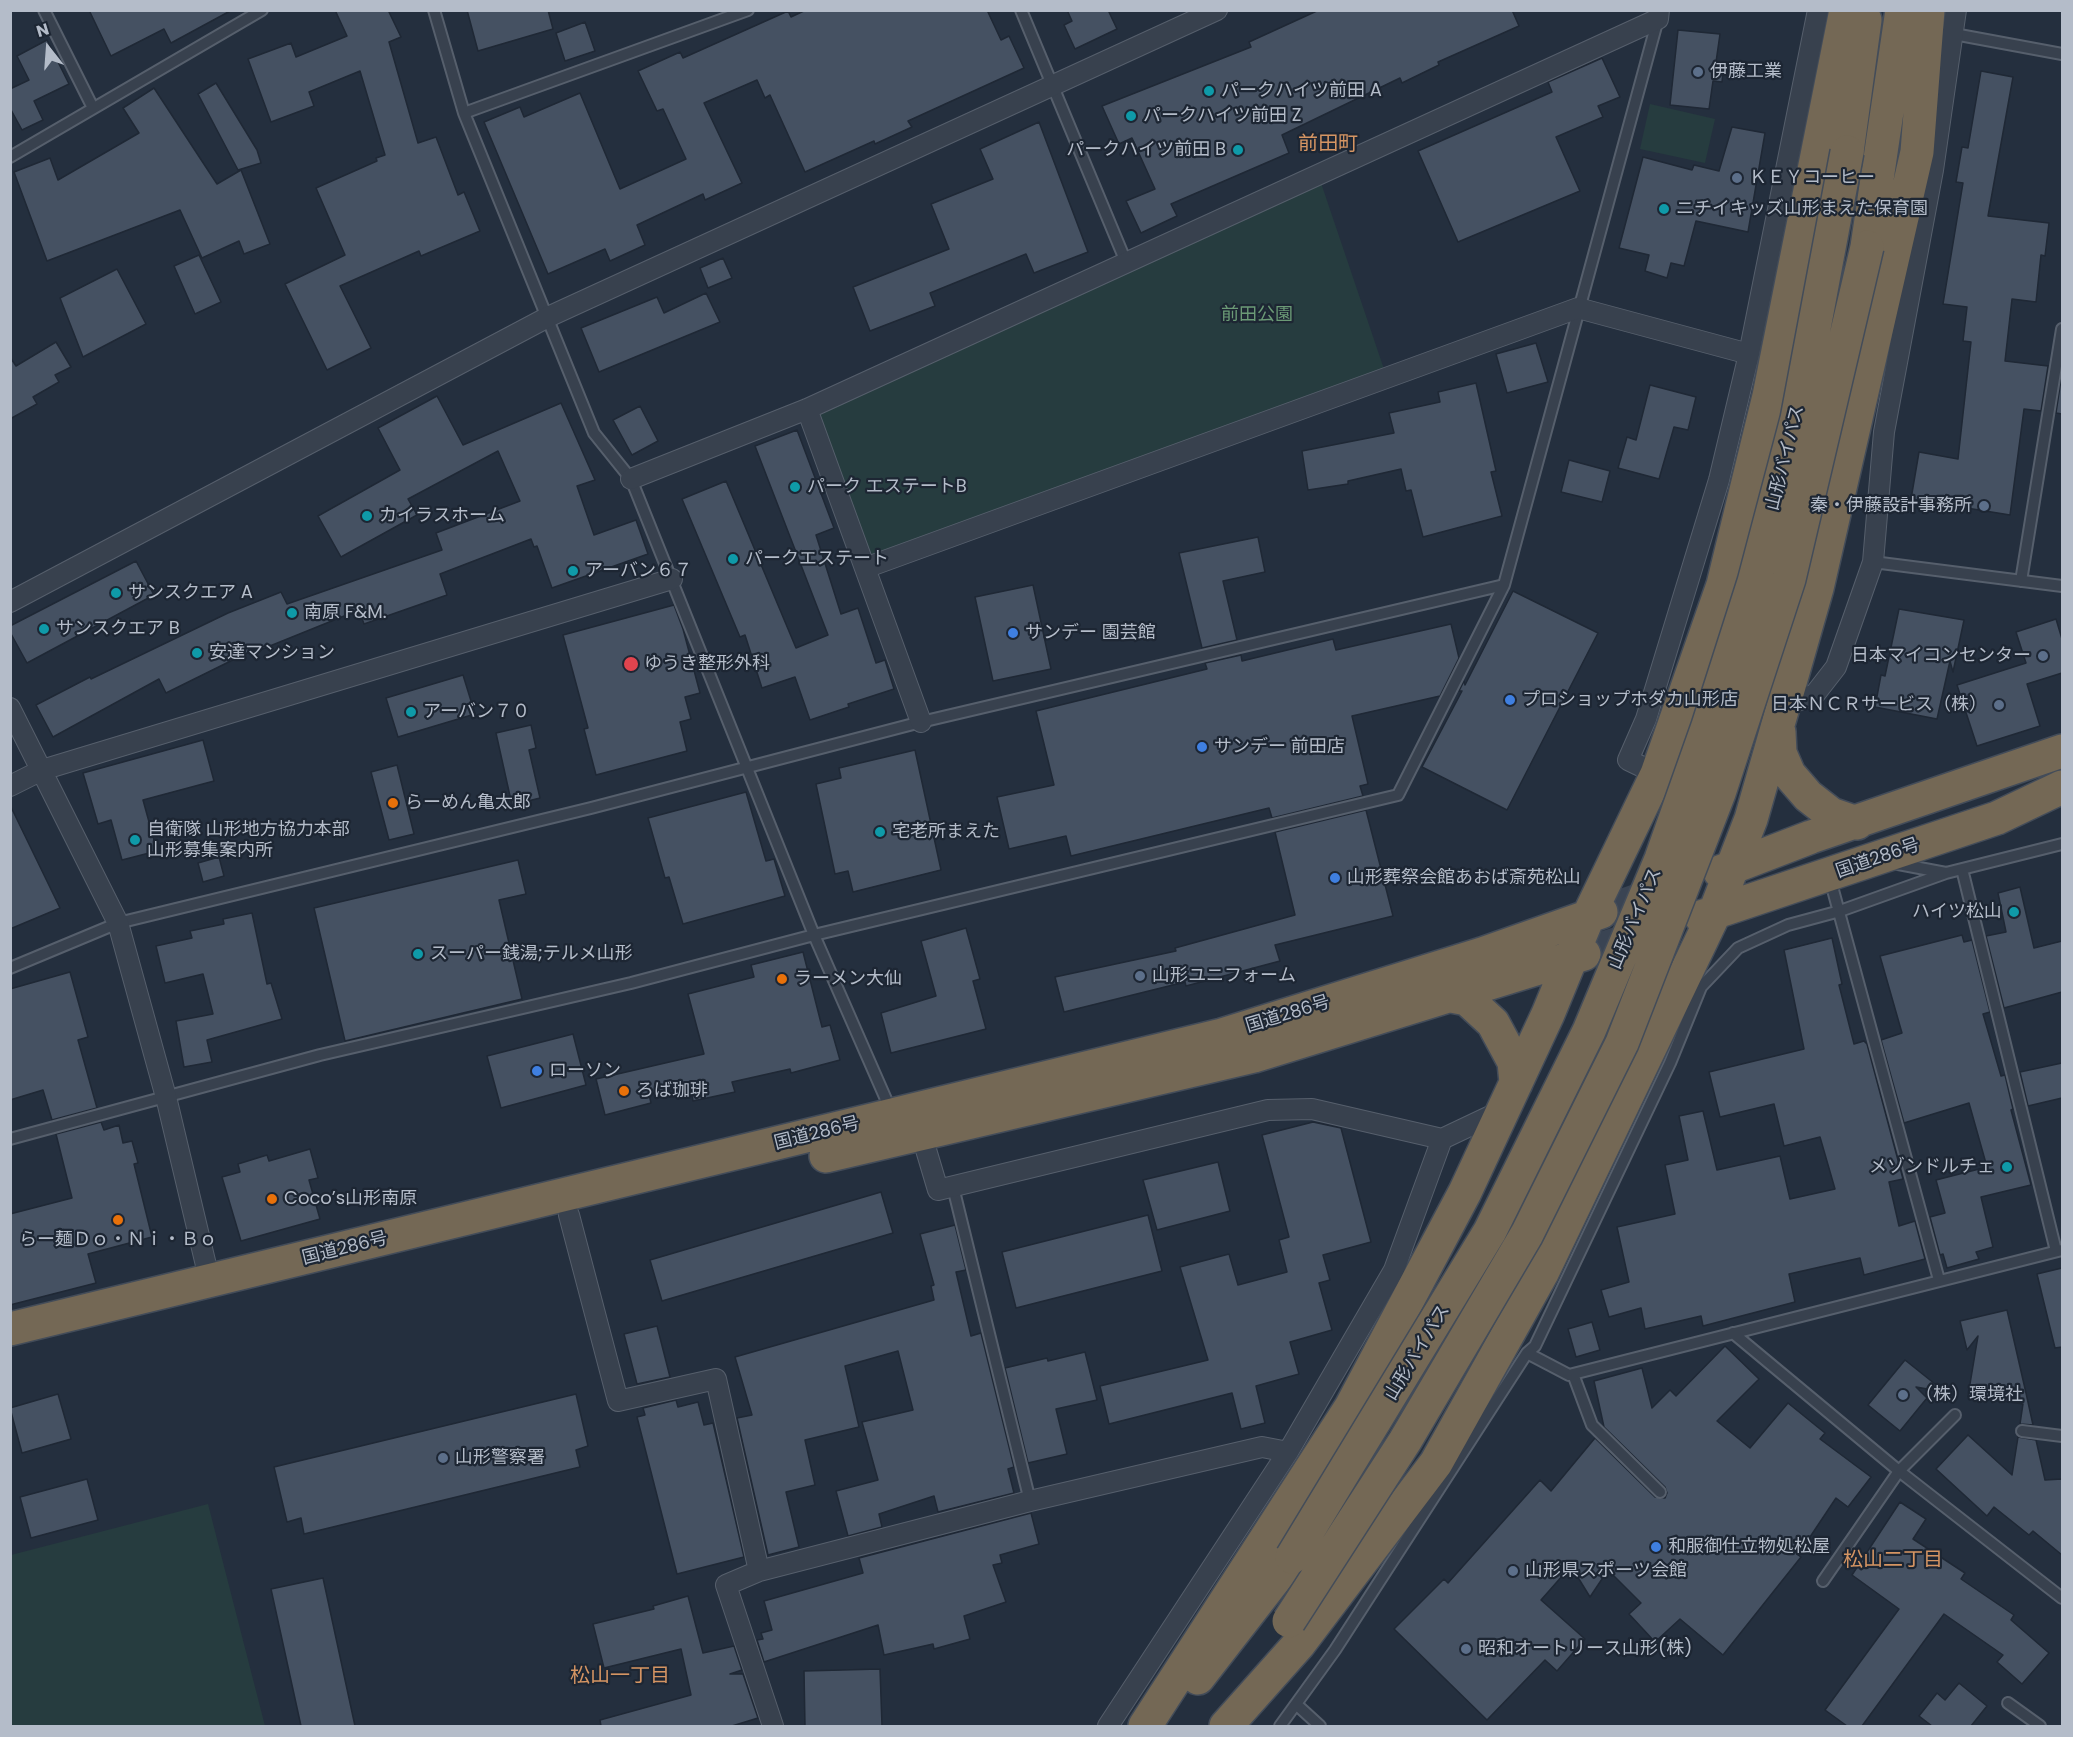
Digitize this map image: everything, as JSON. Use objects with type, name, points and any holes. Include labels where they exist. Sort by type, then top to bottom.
[{"type":"highway","points":[[1144,1726],[1351,1407],[1465,1192],[1510,1097],[1584,954],[1657,774],[1723,585],[1768,396],[1846,10]]},
{"type":"highway","name":"山形バイパス","points":[[1160,1726],[1292,1557],[1490,1231],[1589,1031],[1661,859],[1708,726],[1765,539],[1797,419],[1847,152],[1866,10]]},
{"type":"highway","name":"山形バイパス","points":[[1208,1726],[1289,1621],[1405,1441],[1527,1234],[1622,1043],[1719,793],[1789,579],[1867,247],[1902,10]]},
{"type":"highway","points":[[1226,1726],[1299,1644],[1436,1463],[1542,1273],[1702,916],[1719,873],[1751,819],[1817,588],[1917,152],[1928,10]]},
{"type":"highway","points":[[1782,715],[1780,753],[1789,774],[1808,796],[1831,814],[1857,823]]},
{"type":"highway","points":[[1719,873],[1811,837],[2062,751]]},
{"type":"highway","name":"国道286号","points":[[1702,916],[1767,893],[1878,860],[1997,818],[2062,787]]},
{"type":"highway","name":"国道286号","points":[[10,1329],[1221,1035],[1482,954],[1601,912]]},
{"type":"highway","name":"国道286号","points":[[10,1349],[569,1215],[1254,1056],[1584,954]]},
{"type":"highway","points":[[1446,995],[1467,999],[1493,1023],[1514,1062],[1510,1097]]},
{"type":"street","points":[[10,602],[548,317],[1217,10]]},
{"type":"street","points":[[1657,774],[1628,760],[1646,719],[1719,480],[1749,354],[1818,10]]},
{"type":"street","points":[[1782,715],[1815,694],[1836,667],[1873,562],[1884,432],[1934,170],[1956,10]]},
{"type":"street","points":[[631,479],[807,409],[1659,15]]},
{"type":"street","points":[[866,568],[1578,308],[1749,354]]},
{"type":"street","points":[[807,409],[921,722]]},
{"type":"street","points":[[10,786],[42,770],[672,579]]},
{"type":"street","points":[[10,708],[118,923],[166,1097],[210,1282]]},
{"type":"street","points":[[1108,1726],[1287,1452],[1394,1270],[1442,1139],[1510,1097]]},
{"type":"street","points":[[921,1133],[938,1190],[1268,1110],[1312,1109],[1442,1139]]},
{"type":"street","points":[[569,1215],[618,1401],[716,1379],[759,1571]]},
{"type":"street","points":[[773,1726],[726,1585],[759,1571],[1030,1501],[1262,1448],[1287,1452]]},
{"type":"lane","points":[[44,10],[93,108]]},
{"type":"lane","points":[[10,157],[262,10]]},
{"type":"lane","points":[[434,10],[464,112],[594,433],[631,479],[749,768],[814,935],[893,1116]]},
{"type":"lane","points":[[713,10],[717,22]]},
{"type":"lane","points":[[464,112],[748,10]]},
{"type":"lane","points":[[1021,10],[1126,262]]},
{"type":"lane","points":[[10,1139],[320,1055],[631,983],[814,935],[1398,795],[1504,585],[1659,15]]},
{"type":"lane","points":[[1954,34],[2062,54]]},
{"type":"lane","points":[[2021,581],[2062,329]]},
{"type":"lane","points":[[1873,562],[2062,586]]},
{"type":"lane","points":[[10,968],[118,923],[749,768],[921,722],[1504,585]]},
{"type":"lane","points":[[1280,1726],[1297,1705],[1527,1353],[1536,1346],[1670,1063],[1701,987],[1738,948],[1788,925],[1840,911],[1962,868],[2062,844]]},
{"type":"lane","points":[[1878,860],[1946,873]]},
{"type":"lane","points":[[1527,1353],[1569,1375],[2059,1250],[1962,868]]},
{"type":"lane","points":[[1829,876],[1939,1280]]},
{"type":"lane","points":[[953,1187],[1030,1501]]},
{"type":"lane","points":[[1733,1333],[1899,1471],[2062,1598]]},
{"type":"lane","points":[[1573,1374],[1592,1425],[1660,1492]]},
{"type":"lane","points":[[1823,1581],[1899,1471],[1955,1415]]},
{"type":"lane","points":[[2022,1431],[2062,1436]]},
{"type":"lane","points":[[2008,1703],[2040,1726]]},
{"type":"lane","points":[[1297,1705],[1320,1726]]},
{"type":"green space","points":[[1650,104],[1715,119],[1705,163],[1640,149]]},
{"type":"green space","name":"前田公園","points":[[1318,174],[1387,378],[865,568],[807,409]]},
{"type":"green space","points":[[208,1504],[265,1726],[11,1726],[11,1555]]},
{"type":"building","points":[[89,10],[232,10],[171,43],[164,29],[111,56]]},
{"type":"building","points":[[335,10],[388,10],[401,37],[389,42],[418,143],[436,137],[458,195],[464,192],[480,231],[421,256],[419,251],[340,286],[371,348],[327,370],[285,284],[345,255],[316,188],[377,161],[376,158],[385,155],[360,71],[309,92],[314,106],[271,122],[248,59],[291,43],[296,57],[347,36]]},
{"type":"building","points":[[467,10],[548,10],[553,29],[478,51]]},
{"type":"building","points":[[806,10],[987,10],[1001,40],[1009,36],[1024,68],[908,121],[912,127],[875,144],[874,141],[805,172],[770,95],[765,98],[757,80],[704,103],[742,183],[705,200],[703,194],[637,225],[645,245],[610,261],[605,249],[548,274],[484,122],[520,107],[524,117],[580,93],[620,189],[686,159],[663,109],[657,111],[638,71],[680,52],[683,58],[788,11],[791,17]]},
{"type":"building","points":[[1067,10],[1108,10],[1117,29],[1075,49],[1064,25],[1072,21]]},
{"type":"building","points":[[1319,10],[1512,10],[1519,26],[1438,62],[1439,65],[1402,83],[1400,78],[1282,135],[1289,153],[1171,204],[1177,216],[1141,233],[1126,201],[1155,189],[1132,138],[1119,144],[1102,106],[1251,47],[1249,42]]},
{"type":"building","points":[[585,22],[595,51],[565,61],[556,33]]},
{"type":"building","name":"伊藤工業","points":[[1678,30],[1720,34],[1716,62],[1724,63],[1722,82],[1713,81],[1709,109],[1670,105]]},
{"type":"building","points":[[47,40],[69,84],[34,101],[43,120],[22,130],[10,108],[10,89],[29,80],[17,56]]},
{"type":"building","points":[[1602,58],[1620,97],[1598,106],[1603,117],[1556,137],[1580,191],[1458,242],[1418,151],[1552,92],[1548,82]]},
{"type":"building","points":[[1981,71],[2013,77],[1988,216],[2049,223],[2045,256],[2041,255],[2036,302],[2012,299],[2005,361],[2048,366],[2041,411],[2024,409],[2010,515],[1911,499],[1919,452],[1958,459],[1971,342],[1963,341],[1967,307],[1943,304],[1963,183],[1956,182],[1962,147],[1968,148]]},
{"type":"building","points":[[216,83],[257,150],[261,163],[238,170],[198,94]]},
{"type":"building","points":[[154,88],[217,184],[241,170],[270,244],[244,254],[239,241],[202,258],[180,210],[47,261],[14,172],[50,158],[58,180],[139,133],[123,108]]},
{"type":"building","points":[[1039,122],[1088,252],[1034,273],[1026,254],[930,293],[935,306],[870,331],[853,287],[949,249],[931,204],[993,179],[980,149]]},
{"type":"building","name":"ニチイキッズ山形まえた保育園","points":[[1732,127],[1765,133],[1748,232],[1696,221],[1684,266],[1671,263],[1667,278],[1645,271],[1649,255],[1619,248],[1643,157],[1692,170],[1694,165],[1719,171]]},
{"type":"building","points":[[199,255],[221,302],[195,314],[174,266]]},
{"type":"building","points":[[723,258],[732,278],[708,288],[700,268]]},
{"type":"building","points":[[117,269],[146,324],[83,357],[60,298]]},
{"type":"building","points":[[706,293],[720,322],[599,372],[581,328],[657,297],[664,313]]},
{"type":"building","points":[[56,342],[71,367],[55,375],[59,382],[33,397],[37,404],[10,419],[10,357],[16,366]]},
{"type":"building","points":[[1536,343],[1548,382],[1507,393],[1496,354]]},
{"type":"building","points":[[2062,373],[2062,414],[2056,413]]},
{"type":"building","points":[[1476,383],[1496,471],[1491,472],[1502,516],[1423,537],[1411,490],[1406,491],[1401,469],[1348,481],[1348,484],[1308,490],[1302,451],[1394,433],[1389,413],[1440,402],[1438,392]]},
{"type":"building","points":[[1650,385],[1696,397],[1688,430],[1674,427],[1659,479],[1618,468],[1627,437],[1636,440]]},
{"type":"building","points":[[437,396],[463,445],[561,403],[595,480],[577,486],[594,535],[636,520],[648,554],[552,588],[537,546],[534,547],[531,539],[440,574],[447,595],[364,624],[359,610],[260,650],[259,647],[166,693],[159,679],[53,737],[36,705],[90,677],[91,679],[228,613],[281,592],[287,604],[442,550],[436,533],[520,501],[498,451],[408,499],[417,515],[341,557],[318,516],[400,470],[378,428]]},
{"type":"building","points":[[640,406],[658,441],[632,455],[613,420]]},
{"type":"building","points":[[797,430],[834,528],[816,535],[841,614],[858,608],[876,663],[885,660],[894,689],[848,704],[849,707],[810,720],[795,677],[762,688],[745,635],[740,637],[682,499],[726,481],[796,648],[828,635],[755,446]]},
{"type":"building","points":[[1569,460],[1610,471],[1602,502],[1561,492]]},
{"type":"building","points":[[1258,537],[1265,572],[1223,581],[1237,640],[1202,648],[1179,553]]},
{"type":"building","points":[[136,561],[154,595],[27,663],[10,632],[10,626]]},
{"type":"building","name":"サンデー 園芸館","points":[[1033,585],[1051,669],[993,681],[975,597]]},
{"type":"building","name":"プロショップホダカ山形店","points":[[1513,591],[1598,633],[1507,810],[1422,767],[1462,691],[1459,691],[1464,681],[1465,685]]},
{"type":"building","name":"ゆうき整形外科","points":[[674,605],[683,629],[700,693],[685,697],[691,719],[680,722],[687,751],[596,775],[584,729],[588,728],[563,635]]},
{"type":"building","points":[[1899,609],[1964,620],[1953,672],[1950,661],[1937,719],[1875,707],[1881,675],[1885,676]]},
{"type":"building","name":"日本ＮＣＲサービス（株）","points":[[2056,619],[2062,639],[2062,673],[2027,684],[2040,726],[1977,746],[1957,685],[2026,663],[2016,632]]},
{"type":"building","name":"サンデー 前田店","points":[[1451,624],[1459,658],[1440,696],[1352,716],[1368,784],[1360,786],[1363,796],[1272,818],[1269,808],[1071,856],[1066,836],[1009,849],[997,797],[1054,785],[1036,711],[1207,669],[1205,663],[1241,655],[1242,661],[1333,639],[1336,650]]},
{"type":"building","points":[[463,675],[475,714],[398,737],[386,698]]},
{"type":"building","points":[[531,725],[536,748],[529,750],[540,798],[512,805],[496,733]]},
{"type":"building","points":[[203,740],[214,781],[143,800],[157,851],[122,860],[111,820],[98,824],[83,773]]},
{"type":"building","name":"宅老所まえた","points":[[915,750],[941,870],[853,892],[848,871],[835,874],[816,784],[841,778],[839,768]]},
{"type":"building","name":"らーめん亀太郎","points":[[397,765],[414,834],[389,840],[371,772]]},
{"type":"building","points":[[746,792],[766,861],[774,859],[785,896],[683,924],[669,877],[665,878],[648,818]]},
{"type":"building","points":[[10,805],[60,908],[10,929]]},
{"type":"building","points":[[1366,810],[1393,916],[1275,945],[1280,961],[1186,986],[1185,982],[1064,1012],[1055,977],[1176,951],[1175,948],[1295,915],[1275,832]]},
{"type":"building","points":[[219,857],[224,876],[203,882],[198,863]]},
{"type":"building","name":"スーパー銭湯;テルメ山形","points":[[518,860],[526,894],[499,900],[522,999],[345,1041],[314,908]]},
{"type":"building","points":[[2020,887],[2034,948],[2062,941],[2062,992],[2004,1008],[1986,936],[2006,932],[1998,893]]},
{"type":"building","points":[[252,913],[267,984],[271,983],[282,1019],[207,1040],[212,1062],[184,1067],[176,1021],[213,1014],[203,974],[165,983],[156,946],[192,938],[190,931],[224,924],[223,919]]},
{"type":"building","points":[[966,928],[980,979],[973,981],[986,1029],[891,1053],[881,1013],[936,996],[921,941]]},
{"type":"building","points":[[1962,935],[1964,942],[1972,940],[1990,1012],[1983,1014],[2001,1076],[2005,1075],[2013,1109],[2011,1110],[2031,1185],[1981,1197],[1993,1247],[1976,1252],[1979,1259],[1947,1268],[1943,1254],[1940,1255],[1930,1217],[1945,1213],[1936,1180],[1987,1167],[1969,1103],[1904,1123],[1881,1040],[1902,1033],[1880,956]]},
{"type":"building","points":[[1832,938],[1842,984],[1839,985],[1854,1044],[1864,1041],[1867,1044],[1903,1179],[1889,1182],[1899,1226],[1915,1221],[1925,1259],[1864,1275],[1860,1258],[1789,1274],[1795,1302],[1703,1326],[1701,1316],[1645,1329],[1641,1308],[1609,1317],[1601,1290],[1629,1282],[1617,1227],[1675,1214],[1665,1165],[1688,1160],[1679,1116],[1703,1111],[1717,1170],[1780,1156],[1790,1199],[1835,1189],[1820,1137],[1784,1146],[1774,1104],[1720,1117],[1709,1072],[1804,1049],[1784,950]]},
{"type":"building","points":[[803,952],[822,1027],[830,1025],[840,1060],[791,1073],[790,1069],[732,1082],[735,1092],[693,1101],[690,1085],[649,1094],[651,1103],[605,1115],[596,1079],[704,1054],[688,994],[754,977],[751,965]]},
{"type":"building","points":[[70,972],[88,1037],[78,1040],[97,1108],[52,1120],[43,1090],[10,1100],[10,989]]},
{"type":"building","name":"ローソン","points":[[573,1034],[586,1085],[501,1108],[487,1056]]},
{"type":"building","points":[[2062,1063],[2062,1098],[2028,1106],[2020,1072]]},
{"type":"building","points":[[101,1122],[104,1130],[119,1125],[123,1143],[132,1141],[138,1163],[134,1164],[152,1237],[88,1254],[96,1283],[10,1305],[10,1214],[72,1198],[56,1134]]},
{"type":"building","points":[[1313,1122],[1341,1128],[1371,1242],[1323,1255],[1330,1280],[1319,1283],[1332,1330],[1290,1342],[1299,1374],[1256,1386],[1265,1423],[1241,1429],[1232,1393],[1109,1424],[1100,1386],[1208,1360],[1180,1267],[1229,1254],[1238,1285],[1287,1272],[1279,1240],[1289,1237],[1262,1135]]},
{"type":"building","name":"Coco’s山形南原","points":[[310,1149],[318,1178],[309,1180],[320,1219],[241,1241],[222,1177],[240,1172],[238,1164],[267,1155],[269,1161]]},
{"type":"building","points":[[1218,1162],[1230,1211],[1157,1230],[1143,1180]]},
{"type":"building","points":[[881,1192],[893,1233],[662,1301],[650,1260]]},
{"type":"building","points":[[1148,1215],[1162,1271],[1016,1308],[1002,1252]]},
{"type":"building","points":[[955,1225],[966,1270],[956,1272],[971,1336],[981,1333],[1014,1467],[1008,1469],[1014,1493],[938,1512],[934,1496],[879,1514],[882,1527],[848,1536],[836,1491],[878,1480],[862,1422],[913,1410],[898,1351],[845,1366],[859,1427],[805,1440],[815,1485],[786,1492],[799,1547],[768,1555],[737,1418],[752,1415],[735,1357],[934,1300],[931,1286],[934,1285],[920,1234]]},
{"type":"building","points":[[2062,1268],[2062,1347],[2055,1348],[2037,1274]]},
{"type":"building","points":[[2007,1310],[2033,1425],[2020,1424],[2023,1404],[1968,1396],[1978,1336],[1967,1350],[1960,1321]]},
{"type":"building","points":[[1592,1322],[1600,1350],[1576,1357],[1568,1329]]},
{"type":"building","points":[[657,1326],[670,1377],[637,1384],[624,1334]]},
{"type":"building","points":[[1725,1346],[1759,1379],[1717,1421],[1750,1448],[1788,1403],[1825,1433],[1820,1439],[1871,1477],[1848,1507],[1836,1498],[1798,1555],[1801,1557],[1723,1655],[1680,1619],[1655,1642],[1629,1614],[1641,1603],[1608,1570],[1590,1597],[1571,1566],[1541,1600],[1585,1639],[1557,1671],[1545,1660],[1487,1720],[1394,1629],[1444,1579],[1448,1583],[1540,1480],[1551,1491],[1595,1438],[1655,1497],[1665,1498],[1667,1493],[1665,1487],[1604,1427],[1594,1381],[1642,1368],[1652,1408],[1670,1390],[1676,1396]]},
{"type":"building","points":[[1085,1352],[1097,1400],[1056,1409],[1067,1454],[1028,1463],[1005,1368]]},
{"type":"building","name":"（株）環境社","points":[[1905,1360],[1945,1392],[1916,1387],[1927,1398],[1900,1431],[1868,1405]]},
{"type":"building","points":[[58,1394],[71,1439],[22,1453],[10,1408]]},
{"type":"building","name":"山形警察署","points":[[576,1394],[588,1446],[576,1450],[580,1467],[304,1534],[301,1518],[287,1522],[274,1467]]},
{"type":"building","points":[[676,1400],[678,1407],[698,1402],[704,1425],[713,1423],[744,1557],[677,1574],[637,1417],[645,1415],[643,1408]]},
{"type":"building","points":[[1968,1435],[2012,1475],[2018,1437],[2036,1440],[2045,1480],[2062,1479],[2062,1555],[2033,1531],[2029,1535],[1994,1507],[1987,1516],[1936,1469]]},
{"type":"building","points":[[87,1479],[98,1520],[31,1538],[20,1497]]},
{"type":"building","points":[[1900,1502],[1926,1519],[1913,1539],[1965,1573],[1961,1579],[2014,1615],[2011,1620],[2049,1653],[2022,1684],[1997,1662],[2003,1655],[1944,1614],[1862,1726],[1847,1726],[1825,1710],[1899,1609],[1852,1575]]},
{"type":"building","points":[[1031,1513],[1039,1544],[1000,1555],[1002,1563],[993,1565],[1006,1602],[964,1616],[970,1639],[934,1649],[933,1644],[884,1655],[878,1625],[764,1662],[757,1640],[763,1639],[761,1633],[772,1630],[764,1601],[863,1573],[859,1558]]},
{"type":"building","points":[[323,1578],[355,1726],[301,1726],[271,1589]]},
{"type":"building","points":[[688,1596],[703,1653],[734,1646],[742,1670],[730,1674],[743,1674],[758,1718],[732,1726],[601,1726],[600,1720],[691,1695],[681,1649],[604,1668],[593,1624],[654,1609],[653,1606]]},
{"type":"building","points":[[880,1669],[882,1726],[805,1726],[804,1671]]},
{"type":"building","points":[[1959,1683],[1987,1706],[1971,1726],[1932,1726],[1919,1716],[1937,1693],[1945,1700]]},
{"type":"tunnel","points":[[1615,908],[1667,890]]},
{"type":"tunnel","points":[[1597,950],[1650,933]]},
{"type":"place","name":"伊藤工業","points":[[1698,72]]},
{"type":"place","name":"パークハイツ前田 A","points":[[1209,91]]},
{"type":"place","name":"パークハイツ前田 Z","points":[[1131,116]]},
{"type":"place","name":"パークハイツ前田 B","points":[[1238,150]]},
{"type":"place","name":"ＫＥＹコーヒー","points":[[1737,178]]},
{"type":"place","name":"ニチイキッズ山形まえた保育園","points":[[1664,209]]},
{"type":"place","name":"パーク エステートB","points":[[795,487]]},
{"type":"place","name":"秦・伊藤設計事務所","points":[[1984,506]]},
{"type":"place","name":"カイラスホーム","points":[[367,516]]},
{"type":"place","name":"パークエステート","points":[[733,559]]},
{"type":"place","name":"アーバン６７","points":[[573,571]]},
{"type":"place","name":"サンスクエア A","points":[[116,593]]},
{"type":"place","name":"南原 F&M.","points":[[292,613]]},
{"type":"place","name":"サンスクエア B","points":[[44,629]]},
{"type":"place","name":"サンデー 園芸館","points":[[1013,633]]},
{"type":"place","name":"安達マンション","points":[[197,653]]},
{"type":"place","name":"日本マイコンセンター","points":[[2043,656]]},
{"type":"place","name":"ゆうき整形外科","points":[[631,664]]},
{"type":"place","name":"プロショップホダカ山形店","points":[[1510,700]]},
{"type":"place","name":"日本ＮＣＲサービス（株）","points":[[1999,705]]},
{"type":"place","name":"アーバン７０","points":[[411,712]]},
{"type":"place","name":"サンデー 前田店","points":[[1202,747]]},
{"type":"place","name":"らーめん亀太郎","points":[[393,803]]},
{"type":"place","name":"宅老所まえた","points":[[880,832]]},
{"type":"place","name":"自衛隊 山形地方協力本部 山形募集案内所","points":[[135,840]]},
{"type":"place","name":"山形葬祭会館あおば斎苑松山","points":[[1335,878]]},
{"type":"place","name":"ハイツ松山","points":[[2014,912]]},
{"type":"place","name":"スーパー銭湯;テルメ山形","points":[[418,954]]},
{"type":"place","name":"山形ユニフォーム","points":[[1140,976]]},
{"type":"place","name":"ラーメン大仙","points":[[782,979]]},
{"type":"place","name":"ローソン","points":[[537,1071]]},
{"type":"place","name":"ろば珈琲","points":[[624,1091]]},
{"type":"place","name":"メゾンドルチェ","points":[[2007,1167]]},
{"type":"place","name":"Coco’s山形南原","points":[[272,1199]]},
{"type":"place","name":"らー麺Ｄｏ・Ｎｉ・Ｂｏ","points":[[118,1220]]},
{"type":"place","name":"（株）環境社","points":[[1903,1395]]},
{"type":"place","name":"山形警察署","points":[[443,1458]]},
{"type":"place","name":"和服御仕立物処松屋","points":[[1656,1547]]},
{"type":"place","name":"山形県スポーツ会館","points":[[1513,1571]]},
{"type":"place","name":"昭和オートリース山形(株)","points":[[1466,1649]]},
{"type":"district","name":"前田町","points":[[1328,145]]},
{"type":"district","name":"松山二丁目","points":[[1893,1561]]},
{"type":"district","name":"松山一丁目","points":[[620,1677]]}]
